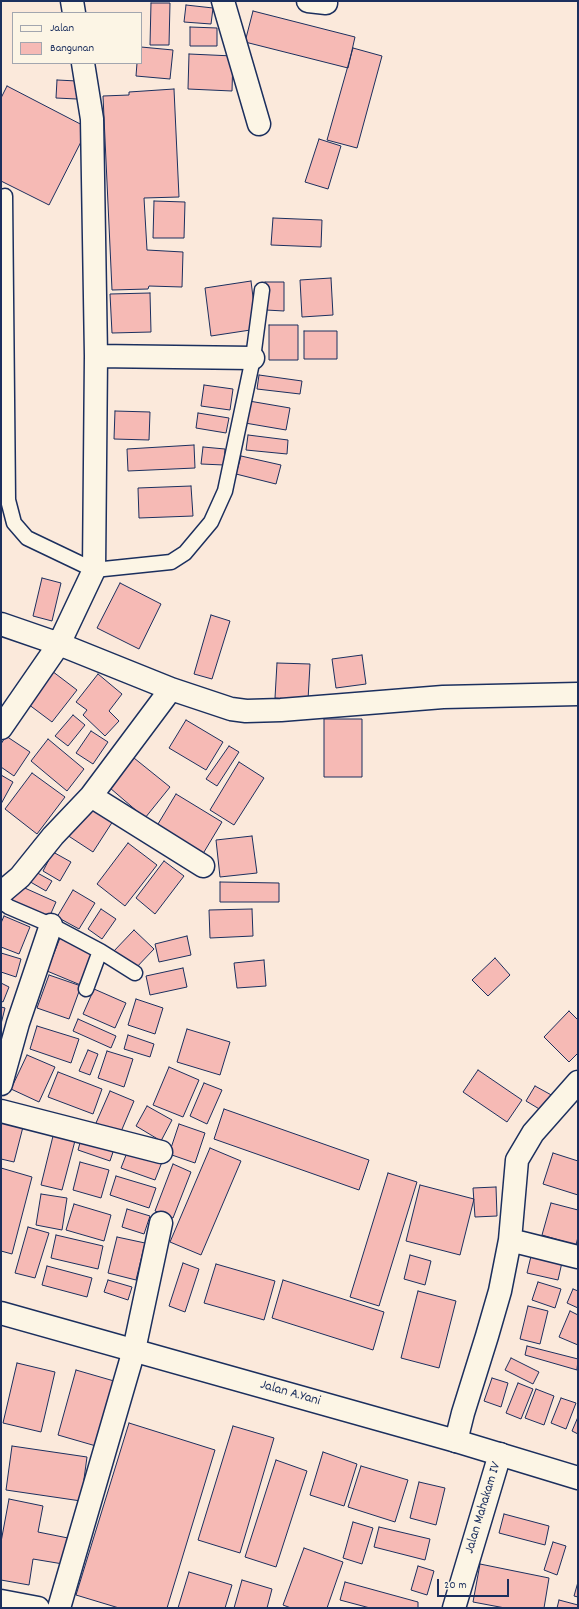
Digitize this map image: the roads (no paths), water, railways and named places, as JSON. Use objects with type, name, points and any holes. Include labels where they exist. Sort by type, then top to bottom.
[{"type":"main road","points":[[72,1],[74,12]]},
{"type":"main road","points":[[223,1],[259,124]]},
{"type":"main road","points":[[1,728],[59,644],[94,570],[96,356],[92,119],[83,64]]},
{"type":"main road","points":[[96,356],[253,358]]},
{"type":"main road","points":[[1,624],[59,644],[171,689],[231,708],[246,711],[281,710],[443,697],[578,694]]},
{"type":"main road","points":[[1,893],[20,877],[53,836],[91,796],[171,689]]},
{"type":"main road","points":[[91,796],[202,866]]},
{"type":"main road","points":[[1,1084],[18,1023],[51,925]]},
{"type":"main road","points":[[456,1441],[498,1298],[510,1240],[517,1160],[533,1133],[578,1082]]},
{"type":"main road","points":[[1,1111],[161,1152]]},
{"type":"main road","points":[[59,1608],[134,1350],[161,1223]]},
{"type":"main road","points":[[510,1240],[578,1257]]},
{"type":"main road","name":"Jalan A.Yani","points":[[1,1313],[456,1441],[578,1478]]},
{"type":"main road","name":"Jalan Mahakam IV","points":[[454,1608],[500,1454]]},
{"type":"main road","points":[[1,1601],[38,1608]]},
{"type":"lane","points":[[5,196],[4,499],[14,523],[28,538],[94,570],[171,562],[185,553],[211,522],[225,491],[253,358],[262,290]]},
{"type":"lane","points":[[1,897],[2,902],[9,907],[51,925],[100,951],[135,973]]},
{"type":"lane","points":[[86,989],[100,951]]}]
